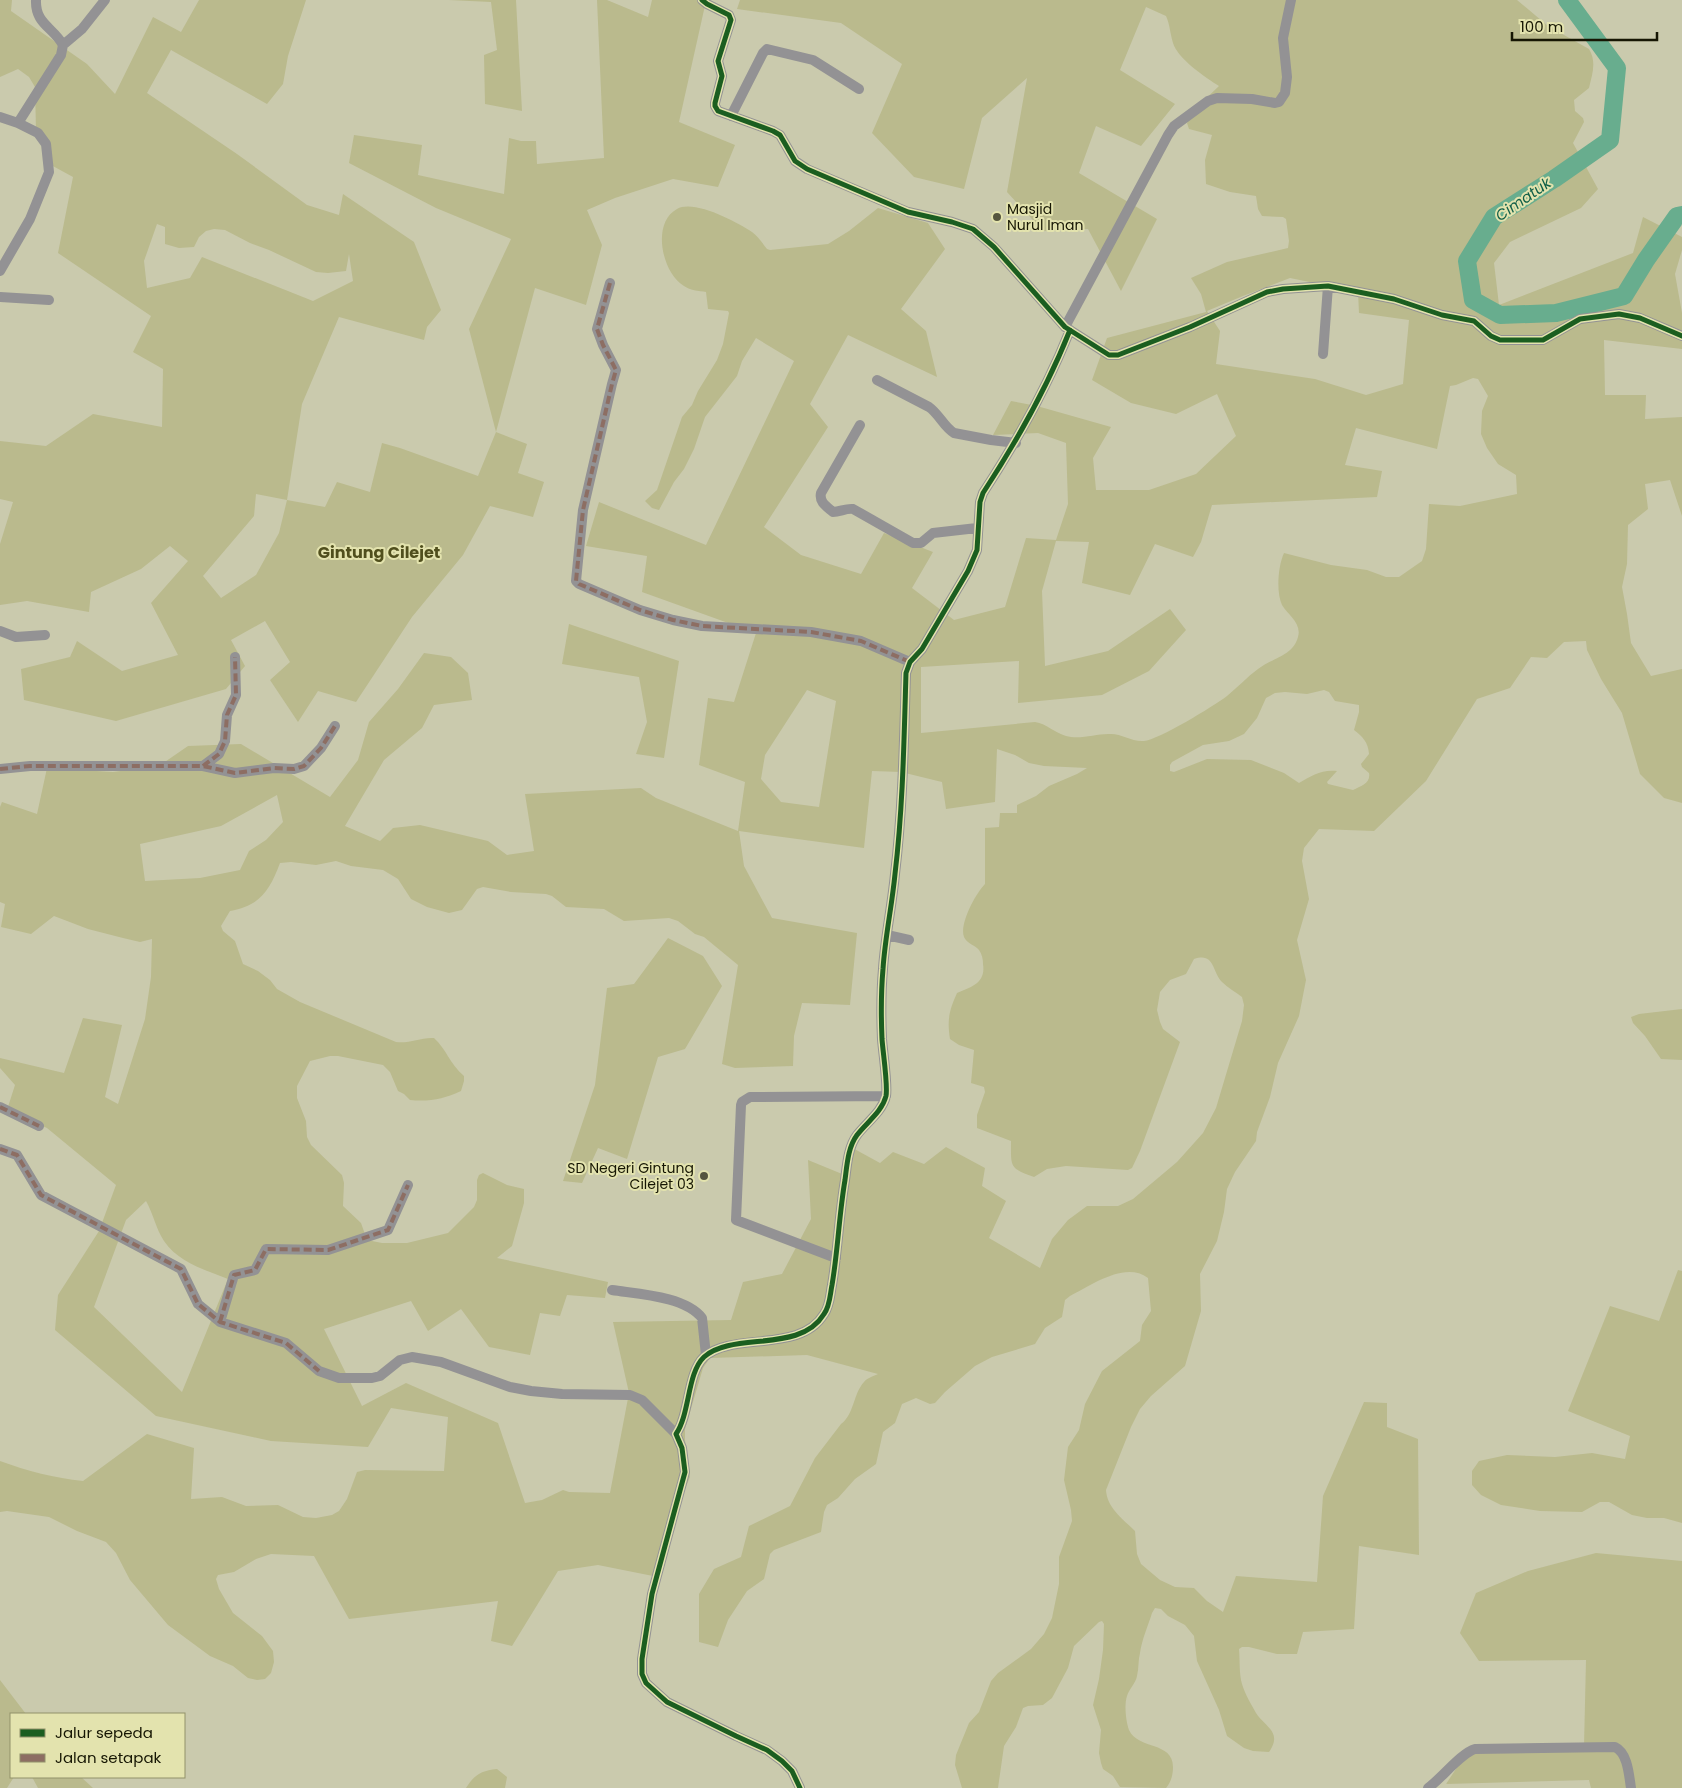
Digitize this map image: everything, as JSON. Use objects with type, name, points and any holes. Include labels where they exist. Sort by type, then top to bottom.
[{"type":"street","points":[[36,0],[36,11],[41,21],[60,39],[63,45]]},
{"type":"street","points":[[18,123],[61,55],[63,45],[82,28],[105,0]]},
{"type":"street","points":[[702,0],[729,15],[731,20],[718,61],[722,76],[715,103],[718,111],[780,135],[795,161],[807,169],[908,212],[973,229],[994,247],[1068,328],[1109,355],[1118,355],[1190,327],[1267,292],[1328,286],[1394,299],[1442,315],[1474,321],[1500,340],[1543,340],[1580,319],[1619,314],[1640,318],[1682,336]]},
{"type":"street","points":[[676,1434],[682,1426],[697,1368],[706,1355],[728,1346],[780,1340],[800,1334],[811,1328],[823,1317],[828,1308],[850,1147],[856,1136],[880,1110],[886,1096],[882,1038],[883,968],[903,796],[906,673],[910,662],[922,649],[968,571],[977,550],[980,502],[983,493],[1016,442],[1058,360],[1068,328],[1168,134],[1174,126],[1208,101],[1217,98],[1280,102],[1285,93],[1287,78],[1283,38],[1291,0]]},
{"type":"street","points":[[731,116],[763,53],[767,50],[814,60],[859,89]]},
{"type":"street","points":[[0,117],[38,133],[46,144],[49,172],[30,219],[0,271]]},
{"type":"street","points":[[610,283],[597,329],[616,370],[583,510],[576,581],[640,610],[673,620],[702,626],[811,632],[861,641],[910,662]]},
{"type":"street","points":[[1323,354],[1328,286]]},
{"type":"street","points":[[0,297],[49,300]]},
{"type":"street","points":[[877,380],[935,411],[949,430],[954,433],[991,440],[1016,442]]},
{"type":"street","points":[[860,425],[821,492],[822,503],[833,512],[840,512],[848,508],[853,509],[913,543],[922,543],[933,533],[978,528]]},
{"type":"street","points":[[0,631],[16,637],[45,634]]},
{"type":"street","points":[[203,766],[219,754],[225,741],[227,715],[236,695],[235,657]]},
{"type":"street","points":[[0,769],[30,766],[203,766],[235,773],[274,768],[294,768],[304,766],[321,748],[335,726]]},
{"type":"street","points":[[887,934],[909,940]]},
{"type":"street","points":[[836,1258],[736,1220],[741,1105],[742,1102],[750,1098],[886,1096]]},
{"type":"street","points":[[0,1107],[39,1126]]},
{"type":"street","points":[[0,1150],[17,1155],[41,1195],[181,1269],[198,1304],[220,1322],[286,1343],[320,1371],[339,1378],[372,1378],[380,1376],[400,1360],[412,1358],[441,1362],[510,1387],[531,1391],[562,1394],[630,1395],[642,1400],[676,1434],[682,1448],[685,1464],[685,1472],[652,1594],[642,1659],[642,1674],[646,1683],[667,1702],[775,1755],[792,1771],[800,1788]]},
{"type":"street","points":[[220,1322],[234,1275],[256,1270],[266,1249],[328,1250],[388,1230],[408,1185]]},
{"type":"street","points":[[612,1290],[677,1302],[698,1313],[702,1318],[706,1355]]},
{"type":"street","points":[[1428,1788],[1439,1780],[1468,1751],[1475,1749],[1616,1747],[1623,1754],[1631,1788]]},
{"type":"green space","points":[[0,0],[12,0],[11,11],[87,64],[115,94],[153,17],[181,32],[199,0],[306,0],[288,56],[283,84],[267,104],[171,50],[147,93],[237,154],[307,205],[339,215],[343,194],[414,242],[441,310],[427,327],[424,340],[339,317],[302,404],[287,500],[325,507],[337,482],[370,492],[382,443],[478,476],[496,432],[527,444],[518,473],[544,482],[533,517],[490,506],[463,555],[412,617],[356,702],[318,691],[298,722],[270,680],[290,662],[265,621],[231,640],[245,666],[226,689],[116,721],[24,700],[21,669],[70,657],[77,641],[122,671],[178,655],[151,603],[188,561],[170,546],[141,569],[91,592],[89,612],[27,601],[0,605],[0,544],[13,502],[0,499],[0,441],[46,446],[93,414],[162,427],[163,369],[133,352],[151,316],[58,253],[73,177],[51,165],[36,131],[35,87],[29,77],[18,69],[0,77]],"holes":[[[157,224],[165,227],[165,244],[179,248],[194,247],[199,237],[206,231],[214,229],[225,230],[316,272],[346,271],[349,254],[353,281],[313,301],[202,257],[190,278],[147,288],[144,261]],[[256,494],[287,500],[279,533],[256,575],[221,598],[203,576],[254,516]]]},
{"type":"green space","points":[[449,0],[516,0],[522,111],[485,104],[484,55],[497,50],[491,2]]},
{"type":"green space","points":[[597,0],[607,0],[648,17],[652,0],[706,1],[679,122],[735,145],[718,187],[673,179],[615,198],[587,210],[602,245],[586,305],[535,288],[496,432],[469,329],[511,239],[436,208],[349,163],[354,135],[422,145],[418,175],[504,194],[509,138],[521,141],[536,141],[537,164],[604,158]]},
{"type":"green space","points":[[740,0],[1517,0],[1548,26],[1589,49],[1593,59],[1593,68],[1589,88],[1574,100],[1575,111],[1583,118],[1584,122],[1573,143],[1598,189],[1581,208],[1510,242],[1494,263],[1499,305],[1633,253],[1643,217],[1682,237],[1682,250],[1675,274],[1682,313],[1682,349],[1604,340],[1605,395],[1646,395],[1645,419],[1682,417],[1682,516],[1670,480],[1645,484],[1648,509],[1628,525],[1627,564],[1622,587],[1631,643],[1651,676],[1682,669],[1682,803],[1664,798],[1640,774],[1622,713],[1601,679],[1587,650],[1586,641],[1564,642],[1547,658],[1531,657],[1510,688],[1477,699],[1426,781],[1374,831],[1319,829],[1304,848],[1302,861],[1309,899],[1297,940],[1306,980],[1299,1016],[1278,1063],[1270,1097],[1257,1132],[1256,1141],[1235,1172],[1227,1189],[1217,1241],[1200,1274],[1201,1311],[1185,1366],[1151,1396],[1140,1409],[1106,1490],[1112,1508],[1135,1531],[1137,1554],[1141,1564],[1160,1580],[1175,1587],[1194,1588],[1207,1601],[1223,1612],[1236,1576],[1317,1582],[1323,1496],[1364,1402],[1387,1403],[1387,1427],[1418,1439],[1419,1555],[1359,1546],[1354,1629],[1303,1632],[1297,1654],[1277,1654],[1249,1647],[1239,1649],[1242,1684],[1256,1713],[1273,1735],[1273,1745],[1269,1752],[1253,1751],[1244,1748],[1227,1736],[1219,1710],[1197,1661],[1194,1636],[1185,1625],[1168,1616],[1161,1609],[1155,1608],[1142,1643],[1136,1679],[1127,1696],[1126,1713],[1129,1730],[1133,1736],[1140,1741],[1161,1749],[1171,1759],[1173,1767],[1172,1776],[1166,1788],[1120,1787],[1113,1776],[1103,1769],[1099,1753],[1101,1730],[1093,1705],[1103,1650],[1104,1624],[1102,1621],[1074,1646],[1068,1668],[1052,1698],[1043,1705],[1023,1708],[1016,1727],[1004,1746],[998,1788],[962,1788],[955,1765],[956,1755],[969,1723],[979,1712],[991,1681],[998,1673],[1031,1649],[1044,1634],[1052,1618],[1059,1584],[1059,1557],[1072,1521],[1064,1480],[1068,1447],[1079,1430],[1085,1404],[1102,1371],[1140,1341],[1142,1325],[1151,1311],[1148,1278],[1139,1273],[1119,1273],[1109,1276],[1070,1296],[1065,1300],[1062,1317],[1045,1328],[1035,1344],[992,1357],[975,1366],[935,1403],[930,1404],[916,1398],[902,1404],[895,1423],[883,1432],[876,1464],[855,1479],[838,1498],[827,1505],[821,1532],[774,1550],[770,1554],[764,1579],[747,1591],[728,1620],[718,1647],[699,1642],[699,1594],[714,1569],[741,1557],[749,1526],[790,1506],[815,1458],[849,1415],[860,1387],[867,1379],[878,1374],[807,1355],[710,1358],[703,1368],[685,1429],[690,1477],[662,1544],[658,1577],[598,1565],[558,1571],[512,1646],[491,1641],[498,1601],[349,1619],[314,1556],[271,1554],[256,1559],[234,1572],[218,1575],[216,1579],[219,1589],[233,1613],[262,1636],[273,1651],[274,1662],[271,1673],[265,1679],[248,1678],[233,1666],[210,1656],[168,1625],[130,1580],[116,1553],[106,1542],[77,1531],[49,1517],[7,1511],[0,1512],[0,1461],[41,1474],[83,1481],[147,1434],[194,1448],[191,1499],[222,1497],[246,1506],[278,1505],[303,1517],[316,1518],[332,1515],[339,1511],[347,1499],[357,1472],[365,1470],[444,1471],[448,1417],[391,1408],[368,1447],[271,1441],[156,1416],[55,1330],[58,1295],[99,1231],[116,1185],[47,1128],[7,1110],[15,1085],[0,1068],[0,1058],[64,1073],[83,1018],[122,1025],[105,1097],[118,1104],[145,1019],[151,977],[152,939],[140,942],[88,929],[54,916],[31,934],[1,927],[5,904],[0,902],[0,807],[2,802],[37,814],[47,768],[113,772],[159,766],[188,746],[241,744],[330,797],[358,760],[369,722],[398,689],[424,653],[451,657],[468,673],[472,700],[434,705],[422,728],[384,760],[345,826],[380,841],[393,828],[420,825],[488,841],[507,855],[534,851],[525,794],[641,788],[656,798],[738,831],[745,782],[699,765],[708,698],[734,702],[756,633],[642,592],[647,556],[586,546],[599,502],[706,545],[794,361],[756,338],[742,361],[737,376],[705,417],[694,449],[659,510],[652,508],[645,501],[657,490],[682,417],[692,405],[698,391],[717,360],[723,344],[729,313],[728,311],[708,309],[706,292],[686,287],[676,280],[665,260],[662,248],[664,225],[669,216],[677,209],[694,207],[715,213],[754,234],[770,250],[828,244],[849,231],[878,208],[928,223],[945,249],[901,309],[926,331],[937,377],[848,335],[810,404],[828,427],[764,527],[801,555],[861,574],[884,533],[933,552],[912,588],[954,620],[1005,607],[1026,538],[1056,540],[1068,504],[1066,443],[1038,433],[993,435],[1011,401],[1037,406],[1111,427],[1093,458],[1096,490],[1149,490],[1196,474],[1236,436],[1217,394],[1176,414],[1131,403],[1092,380],[1107,338],[1206,312],[1201,294],[1191,278],[1227,262],[1288,248],[1286,219],[1283,217],[1262,216],[1258,209],[1256,196],[1230,192],[1206,184],[1205,160],[1212,135],[1189,129],[1187,123],[1193,111],[1219,86],[1180,55],[1173,43],[1166,16],[1146,7],[1120,70],[1175,104],[1141,146],[1096,126],[1079,173],[1157,219],[1121,291],[1088,229],[1043,231],[1007,192],[1027,78],[982,118],[964,189],[914,177],[872,133],[902,64],[841,23],[737,9]],"holes":[[[1290,278],[1358,292],[1359,313],[1409,320],[1403,384],[1366,395],[1315,379],[1216,364],[1220,331],[1207,311]],[[1473,378],[1478,379],[1488,396],[1482,411],[1481,434],[1487,448],[1498,464],[1516,475],[1517,494],[1460,506],[1429,504],[1426,549],[1422,561],[1399,577],[1386,577],[1367,570],[1331,565],[1284,553],[1279,572],[1280,600],[1296,623],[1299,632],[1298,637],[1287,653],[1258,669],[1220,701],[1173,729],[1144,741],[1111,734],[1083,737],[1066,736],[1035,722],[921,733],[921,667],[1019,661],[1018,703],[1102,695],[1149,671],[1186,630],[1170,609],[1108,651],[1045,666],[1042,591],[1056,541],[1089,542],[1082,583],[1130,595],[1155,544],[1193,557],[1201,542],[1212,505],[1377,497],[1382,471],[1345,465],[1356,428],[1437,449],[1450,386]],[[807,690],[836,701],[819,807],[781,802],[761,779],[765,755]],[[1324,690],[1329,692],[1335,701],[1359,705],[1354,730],[1365,740],[1368,746],[1369,754],[1361,764],[1369,773],[1365,784],[1353,790],[1328,784],[1327,782],[1337,771],[1326,771],[1299,783],[1284,773],[1251,760],[1207,759],[1174,772],[1170,771],[1172,762],[1203,745],[1229,741],[1244,734],[1257,718],[1266,698],[1275,693],[1307,694]],[[997,749],[1015,755],[1029,763],[1044,766],[1087,768],[1049,786],[1036,796],[1017,805],[1017,813],[1000,813],[999,827],[985,828],[985,884],[969,909],[963,931],[965,939],[981,953],[983,960],[982,976],[976,983],[957,993],[950,1010],[949,1021],[950,1039],[959,1045],[974,1050],[971,1083],[984,1087],[985,1092],[977,1115],[977,1128],[1011,1141],[1013,1165],[1016,1169],[1034,1177],[1047,1169],[1066,1166],[1128,1170],[1132,1168],[1180,1042],[1163,1029],[1160,1022],[1157,1010],[1160,992],[1170,980],[1186,974],[1194,959],[1206,958],[1212,964],[1222,982],[1242,997],[1244,1005],[1242,1021],[1216,1108],[1203,1133],[1177,1162],[1133,1199],[1118,1206],[1087,1206],[1068,1220],[1052,1239],[1040,1268],[989,1238],[1006,1201],[982,1186],[985,1168],[946,1147],[924,1164],[893,1152],[880,1163],[849,1146],[847,1176],[808,1160],[811,1219],[782,1274],[743,1282],[731,1320],[613,1322],[629,1393],[610,1493],[569,1492],[563,1490],[542,1500],[525,1503],[498,1423],[406,1383],[362,1406],[324,1329],[411,1301],[428,1331],[461,1309],[489,1347],[530,1355],[540,1313],[560,1316],[567,1295],[605,1298],[608,1282],[497,1258],[512,1246],[524,1203],[524,1189],[507,1185],[483,1173],[479,1175],[477,1180],[477,1200],[474,1207],[448,1233],[407,1243],[382,1243],[367,1240],[361,1223],[343,1206],[344,1183],[342,1175],[311,1145],[307,1137],[306,1121],[297,1098],[297,1086],[310,1061],[338,1056],[383,1065],[390,1072],[398,1091],[410,1100],[424,1101],[436,1099],[461,1091],[464,1076],[434,1038],[396,1042],[300,1002],[277,989],[270,980],[258,971],[243,964],[235,941],[223,931],[221,926],[230,911],[240,909],[256,901],[268,889],[280,863],[291,862],[316,865],[336,861],[351,866],[383,870],[398,879],[411,899],[427,907],[449,913],[462,910],[477,889],[483,887],[511,892],[546,894],[552,896],[566,907],[604,909],[624,921],[669,918],[678,921],[695,934],[704,937],[738,965],[722,1064],[735,1068],[793,1066],[794,1036],[802,1003],[850,1005],[857,933],[772,918],[744,866],[739,831],[864,848],[872,771],[901,772],[942,782],[946,809],[995,802]],[[277,795],[283,822],[266,840],[249,851],[240,870],[200,878],[145,881],[140,844],[221,826]],[[146,1201],[161,1236],[177,1255],[201,1269],[228,1279],[182,1392],[94,1307],[126,1220]]]},
{"type":"green space","points":[[569,624],[679,661],[664,758],[636,754],[647,722],[639,677],[562,664]]},
{"type":"green space","points":[[668,938],[703,956],[722,986],[685,1049],[658,1057],[627,1159],[598,1148],[582,1183],[563,1181],[595,1085],[607,988],[634,984]]},
{"type":"green space","points":[[1682,1009],[1682,1060],[1661,1059],[1633,1023],[1631,1017],[1639,1014]]},
{"type":"green space","points":[[1678,1270],[1682,1271],[1682,1523],[1664,1518],[1647,1518],[1632,1515],[1609,1502],[1600,1502],[1582,1512],[1540,1511],[1501,1505],[1481,1495],[1472,1485],[1472,1471],[1479,1461],[1507,1455],[1555,1457],[1592,1453],[1625,1459],[1630,1436],[1568,1411],[1610,1306],[1659,1321]]},
{"type":"green space","points":[[1596,1553],[1682,1561],[1682,1788],[1591,1788],[1589,1780],[1446,1784],[1466,1754],[1584,1746],[1586,1660],[1479,1661],[1460,1633],[1476,1593],[1528,1571]]},
{"type":"green space","points":[[0,1680],[25,1713],[10,1713],[10,1778],[13,1778],[7,1788],[0,1788]]},
{"type":"green space","points":[[497,1769],[507,1777],[505,1788],[466,1788],[472,1779],[479,1774]]},
{"type":"green space","points":[[33,1778],[82,1778],[93,1788],[38,1788]]},
{"type":"waterway","name":"Cimatuk","points":[[1567,0],[1617,68],[1610,140],[1554,179],[1494,217],[1467,261],[1473,300],[1500,315],[1556,313],[1624,296],[1646,260],[1677,216],[1682,215]]},
{"type":"marked path","points":[[610,283],[597,329],[616,370],[583,510],[576,581],[640,610],[673,620],[702,626],[811,632],[861,641],[910,662]]},
{"type":"marked path","points":[[203,766],[219,754],[225,741],[227,715],[236,695],[235,657]]},
{"type":"marked path","points":[[0,769],[30,766],[203,766],[235,773],[274,768],[294,769],[304,766],[321,748],[335,726]]},
{"type":"marked path","points":[[0,1107],[39,1126]]},
{"type":"marked path","points":[[0,1149],[17,1155],[41,1195],[181,1269],[198,1304],[220,1322],[286,1343],[319,1371]]},
{"type":"marked path","points":[[220,1322],[234,1275],[255,1270],[266,1249],[328,1250],[388,1230],[408,1185]]},
{"type":"cycle path","points":[[702,0],[729,15],[731,20],[718,61],[722,76],[715,103],[718,111],[780,135],[795,161],[807,169],[908,212],[973,229],[994,247],[1065,327],[1109,355],[1118,355],[1190,327],[1267,292],[1328,286],[1394,299],[1442,315],[1474,321],[1491,336],[1500,340],[1543,340],[1580,319],[1619,314],[1640,318],[1682,336]]},
{"type":"cycle path","points":[[800,1788],[792,1771],[767,1750],[667,1702],[646,1683],[642,1674],[642,1659],[652,1594],[685,1472],[682,1448],[676,1434],[684,1416],[694,1373],[704,1357],[716,1349],[732,1345],[799,1334],[813,1326],[828,1308],[850,1151],[857,1135],[878,1112],[886,1096],[881,1013],[882,986],[900,824],[906,673],[910,662],[922,649],[968,571],[977,550],[980,502],[983,493],[1031,414],[1070,330]]},
{"type":"place","name":"Masjid Nurul Iman","points":[[997,217]]},
{"type":"place","name":"SD Negeri Gintung Cilejet 03","points":[[704,1176]]},
{"type":"district","name":"Gintung Cilejet","points":[[379,552]]}]
